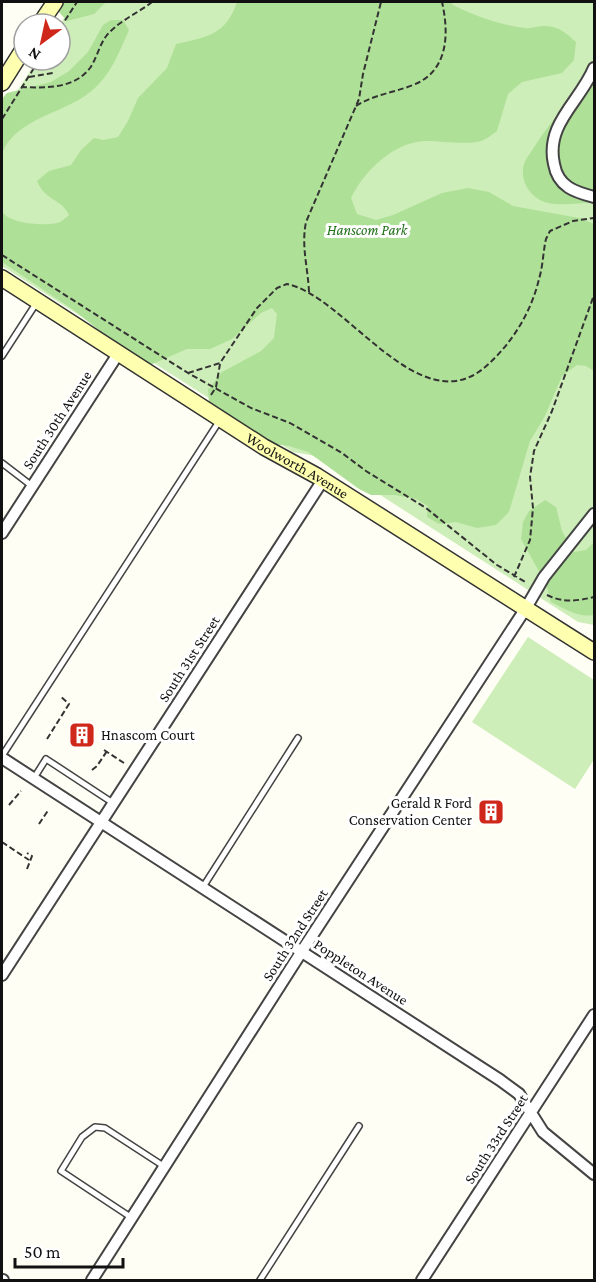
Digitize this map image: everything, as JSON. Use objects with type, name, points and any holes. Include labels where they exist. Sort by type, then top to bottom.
[{"type":"street","points":[[2,83],[12,67]]},
{"type":"street","points":[[594,68],[557,127],[552,140],[552,153],[556,174],[563,184],[572,190],[594,196]]},
{"type":"street","name":"Woolworth Avenue","points":[[2,278],[220,419],[323,480],[594,652]]},
{"type":"street","name":"South 30th Avenue","points":[[2,533],[118,354]]},
{"type":"street","name":"South 31st Street","points":[[2,975],[323,480]]},
{"type":"street","name":"South 32nd Street","points":[[92,1281],[526,608],[536,589],[594,514]]},
{"type":"street","name":"Poppleton Avenue","points":[[2,757],[500,1080],[519,1094],[543,1132],[594,1174]]},
{"type":"street","name":"South 33rd Street","points":[[422,1281],[594,1015]]},
{"type":"lane","points":[[2,356],[37,301]]},
{"type":"lane","points":[[2,757],[220,419]]},
{"type":"lane","points":[[2,464],[32,486]]},
{"type":"lane","points":[[203,887],[298,738]]},
{"type":"lane","points":[[34,778],[46,759],[113,802]]},
{"type":"lane","points":[[260,1281],[359,1126]]},
{"type":"lane","points":[[132,1218],[61,1171],[82,1137],[95,1127],[105,1128],[165,1167]]},
{"type":"path","points":[[21,87],[47,88],[66,85],[80,77],[90,68],[106,36],[152,2]]},
{"type":"path","points":[[309,292],[303,233],[356,105],[381,2]]},
{"type":"path","points":[[356,105],[377,94],[413,85],[432,72],[439,63],[445,42],[442,2]]},
{"type":"path","points":[[2,119],[31,72]]},
{"type":"path","points":[[28,77],[53,73]]},
{"type":"path","points":[[203,408],[216,387],[220,363],[257,308],[277,288],[288,284],[309,292],[368,339],[420,376],[445,381],[477,373],[487,366],[511,339],[522,322],[535,293],[546,238],[550,231],[573,221],[594,218]]},
{"type":"path","points":[[2,255],[188,373],[251,408],[290,423],[342,453],[366,471],[426,508],[514,577],[557,600],[572,601],[594,597]]},
{"type":"path","points":[[514,577],[530,540],[533,508],[530,477],[534,451],[552,411],[594,296]]},
{"type":"path","points":[[188,373],[220,363]]},
{"type":"path","points":[[47,739],[69,704],[60,696]]},
{"type":"path","points":[[92,770],[98,766],[105,751],[124,763]]},
{"type":"path","points":[[9,805],[21,791]]},
{"type":"path","points":[[39,824],[49,809]]},
{"type":"path","points":[[2,843],[29,860]]},
{"type":"path","points":[[27,853],[32,856],[27,869]]},
{"type":"green space","points":[[61,2],[106,2],[94,14],[72,20],[72,12],[59,12]]},
{"type":"green space","name":"Hanscom Park","points":[[75,2],[594,2],[594,625],[578,622],[321,457],[293,452],[2,266],[2,115],[29,72],[72,72],[72,12],[68,12]]},
{"type":"green space","name":"Hanscom Park","points":[[237,2],[451,2],[470,13],[506,25],[527,28],[554,27],[576,42],[574,60],[562,73],[522,82],[508,94],[497,131],[490,136],[476,142],[425,141],[402,147],[391,152],[372,168],[351,198],[357,214],[376,220],[393,215],[442,193],[468,188],[489,192],[513,206],[579,218],[594,224],[594,371],[586,366],[577,365],[562,376],[545,416],[530,441],[509,512],[496,525],[477,528],[456,522],[439,524],[427,517],[428,506],[416,499],[395,495],[371,495],[359,489],[308,452],[289,446],[266,443],[225,416],[209,402],[208,390],[222,372],[261,351],[274,338],[277,314],[272,308],[261,313],[232,339],[210,349],[187,349],[150,365],[132,357],[75,311],[2,262],[2,212],[20,222],[36,224],[57,223],[69,215],[62,206],[44,192],[37,181],[49,171],[71,165],[81,150],[94,138],[103,140],[118,137],[138,98],[167,68],[176,44],[214,33],[227,22]]},
{"type":"green space","points":[[111,20],[123,20],[129,30],[103,80],[78,100],[29,124],[9,141],[2,153],[2,99],[7,93],[51,82],[67,72],[72,72],[72,68],[88,52],[103,25]]},
{"type":"green space","points":[[594,77],[594,202],[559,204],[542,201],[536,198],[525,183],[523,170],[525,162],[552,122]]},
{"type":"green space","points":[[545,500],[556,507],[562,531],[574,552],[586,550],[594,542],[594,615],[577,614],[551,602],[546,584],[521,539],[523,522],[529,511]]},
{"type":"green space","points":[[528,637],[594,680],[594,762],[575,789],[472,722]]},
{"type":"place","name":"Hnascom Court","points":[[82,735]]},
{"type":"place","name":"Gerald R Ford Conservation Center","points":[[491,812]]}]
